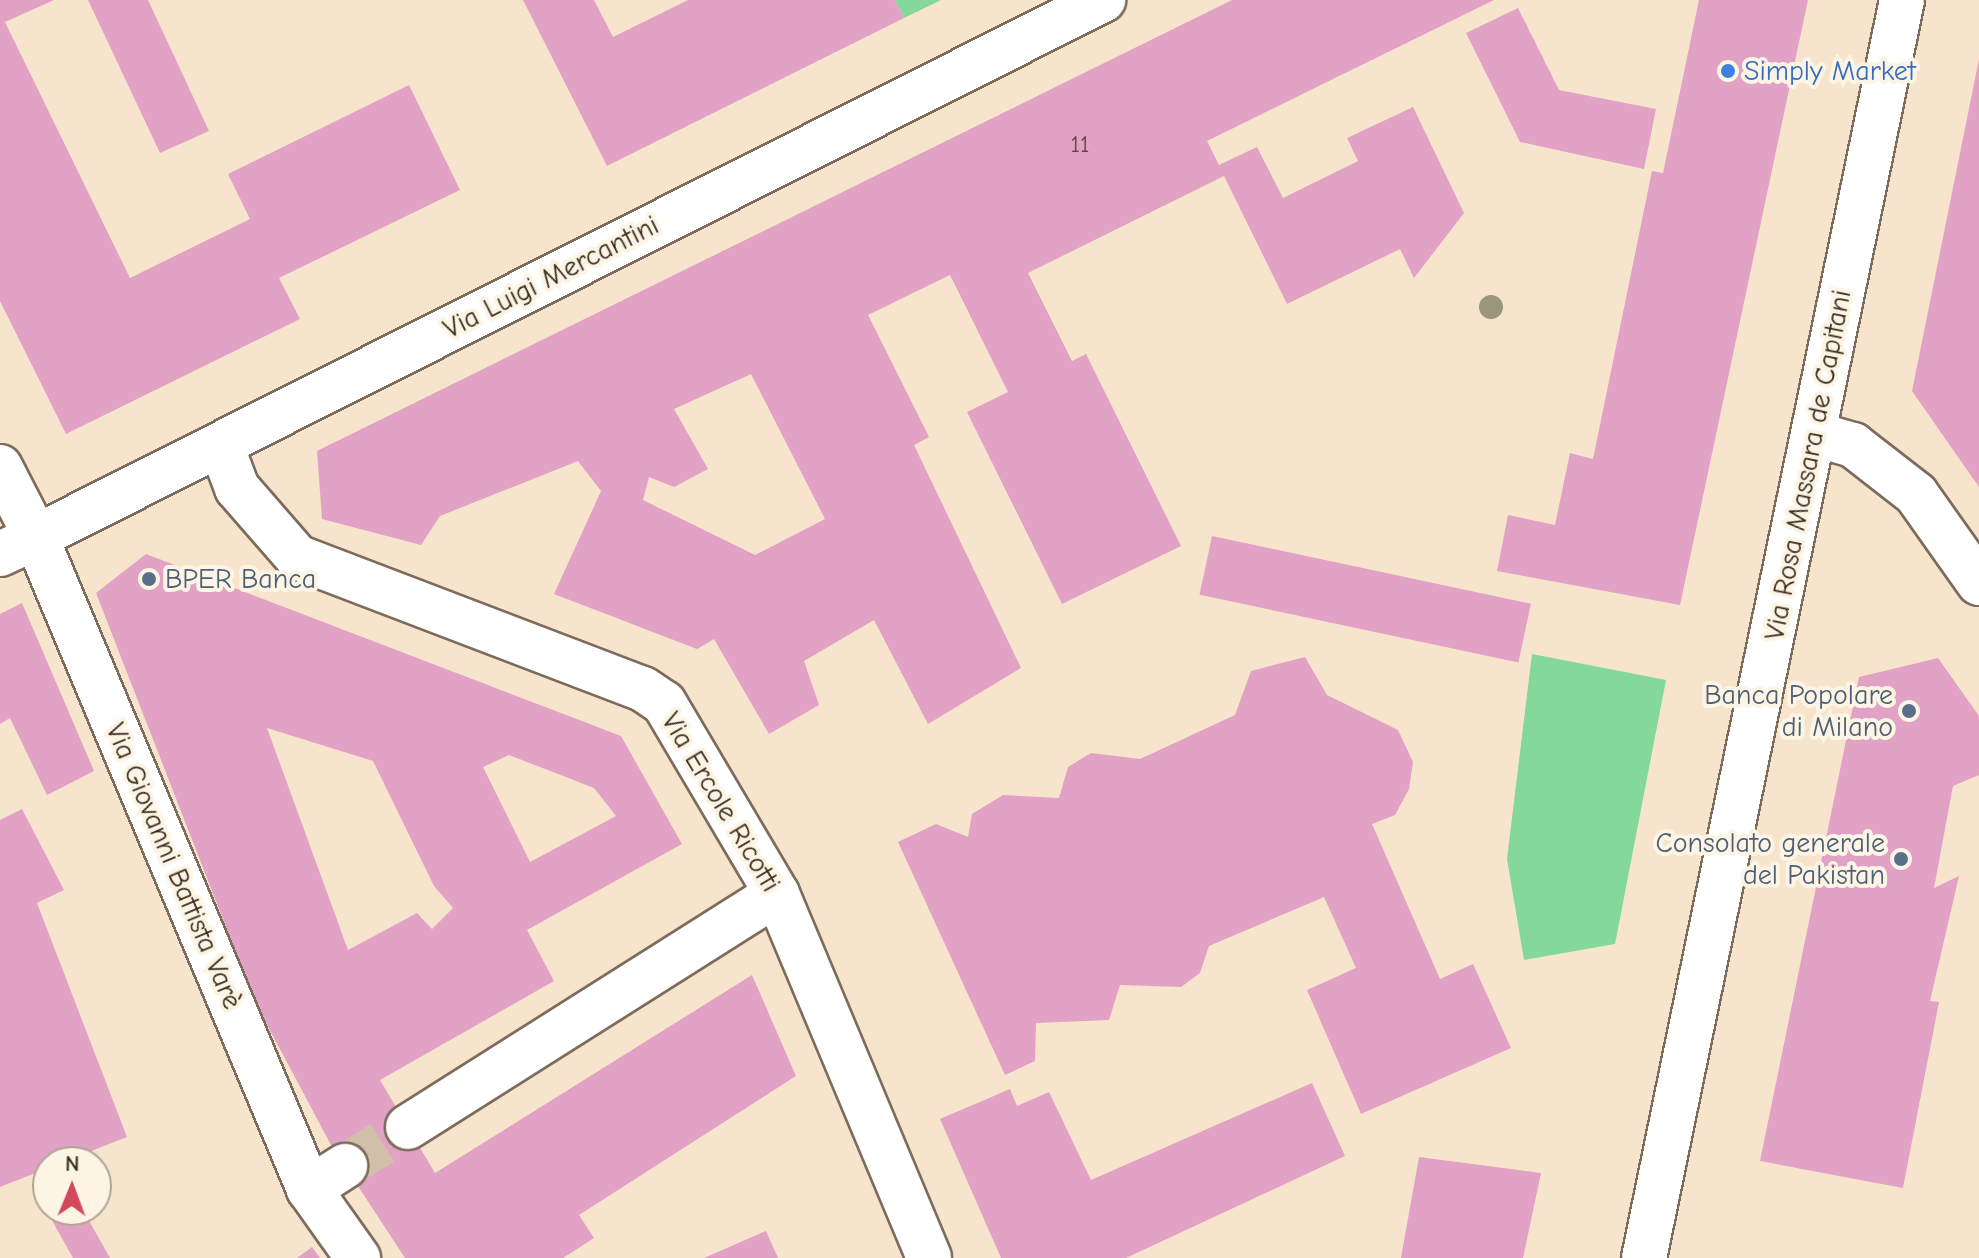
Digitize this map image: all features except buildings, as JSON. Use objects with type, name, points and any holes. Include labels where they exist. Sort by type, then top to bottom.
[{"type":"street","name":"Via Luigi Mercantini","points":[[18,546],[1103,0]]},
{"type":"street","name":"Via Rosa Massara de Capitani","points":[[1644,1258],[1902,0]]},
{"type":"street","points":[[1814,434],[1853,445],[1916,494],[1979,583]]},
{"type":"street","name":"Via Ercole Ricotti","points":[[221,445],[237,488],[297,557],[643,689],[664,703],[777,894],[929,1258]]},
{"type":"street","name":"Via Giovanni Battista Varè","points":[[0,467],[18,546],[309,1189],[358,1258]]},
{"type":"street","points":[[408,1127],[777,894]]},
{"type":"street","points":[[309,1189],[345,1166]]},
{"type":"green space","points":[[895,0],[941,0],[904,18]]},
{"type":"green space","points":[[1532,654],[1666,680],[1615,944],[1524,960],[1507,859]]},
{"type":"tunnel","points":[[345,1166],[408,1127]]},
{"type":"place","name":"Simply Market","points":[[1728,71]]},
{"type":"place","name":"BPER Banca","points":[[149,579]]},
{"type":"place","name":"Banca Popolare di Milano","points":[[1909,711]]},
{"type":"place","name":"Consolato generale del Pakistan","points":[[1901,859]]}]
